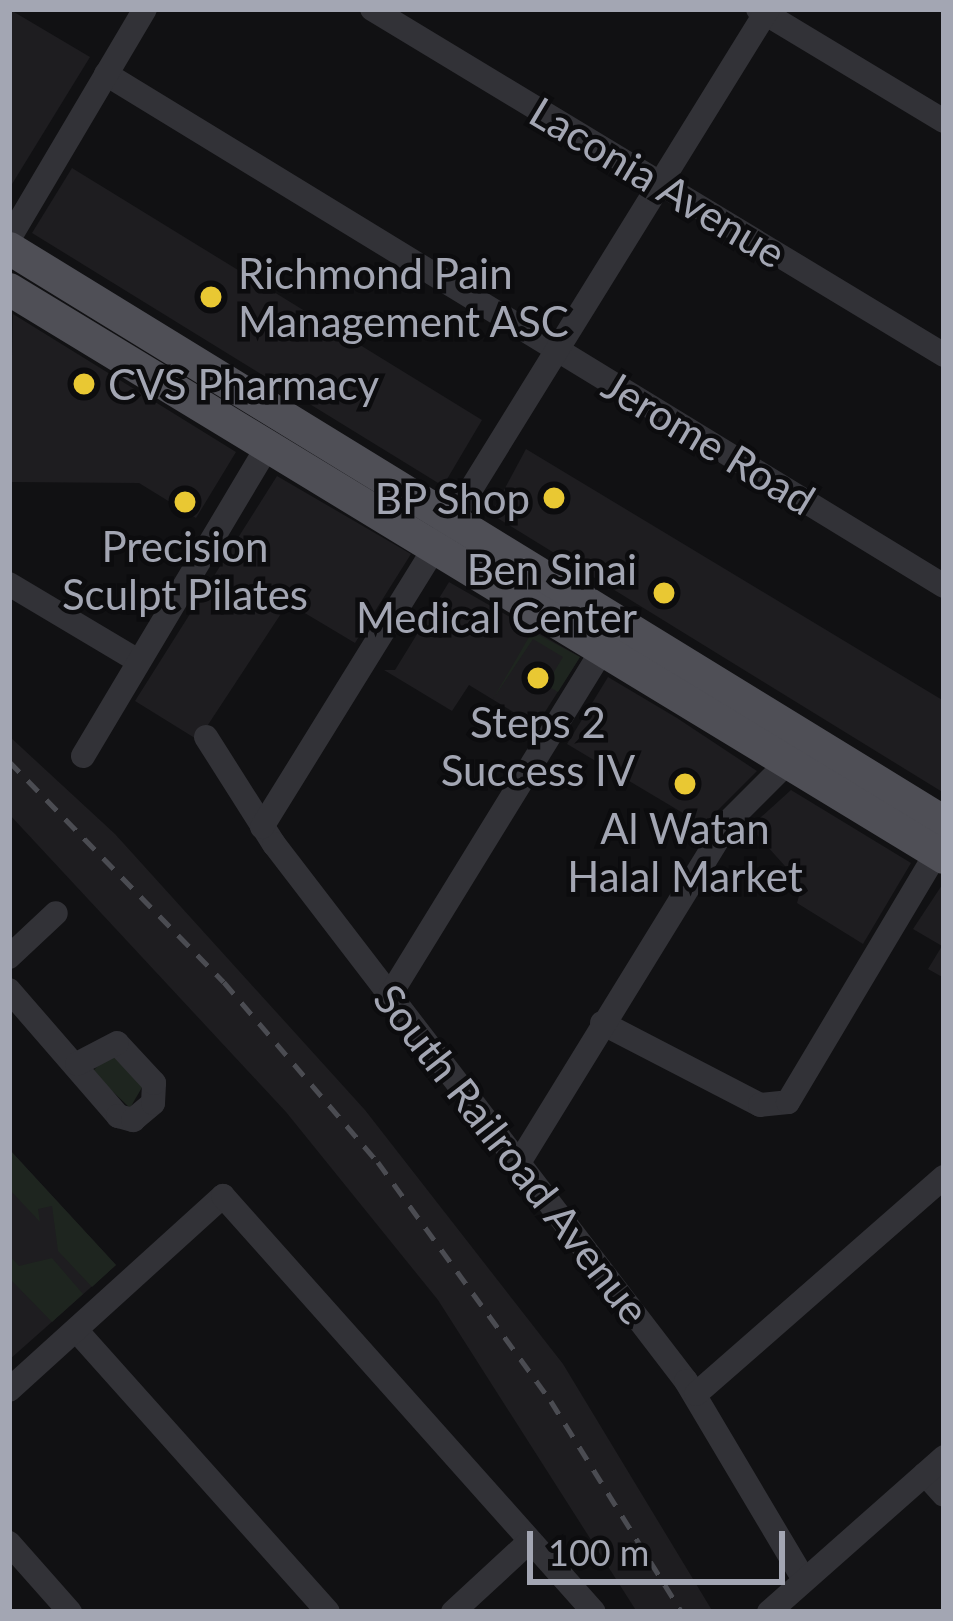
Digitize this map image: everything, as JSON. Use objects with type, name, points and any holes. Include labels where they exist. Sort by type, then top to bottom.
[{"type":"main road","points":[[9,248],[445,533],[942,843]]},
{"type":"main road","points":[[9,289],[267,447],[445,533],[603,649],[788,763],[942,843]]},
{"type":"street","points":[[9,239],[145,9]]},
{"type":"street","name":"Laconia Avenue","points":[[372,9],[944,355]]},
{"type":"street","points":[[262,827],[662,184],[764,10],[941,114]]},
{"type":"street","name":"Jerome Road","points":[[106,74],[944,586]]},
{"type":"street","points":[[83,756],[267,447]]},
{"type":"street","points":[[9,584],[137,661]]},
{"type":"street","points":[[390,994],[603,649]]},
{"type":"street","name":"South Railroad Avenue","points":[[206,737],[262,827],[696,1394],[804,1580]]},
{"type":"street","points":[[520,1161],[730,820],[788,763]]},
{"type":"street","points":[[602,1023],[760,1105],[788,1102],[942,843]]},
{"type":"street","points":[[9,957],[56,913]]},
{"type":"street","points":[[9,990],[77,1064]]},
{"type":"street","points":[[696,1394],[944,1177]]},
{"type":"street","points":[[9,1390],[223,1196],[594,1612]]},
{"type":"street","points":[[76,1330],[328,1612]]},
{"type":"street","points":[[769,1612],[934,1465],[944,1495]]},
{"type":"street","points":[[453,1612],[530,1541]]},
{"type":"street","points":[[9,1543],[70,1612]]},
{"type":"shaded area","points":[[9,9],[90,57],[9,189]]},
{"type":"shaded area","points":[[72,168],[482,420],[443,486],[32,233]]},
{"type":"shaded area","points":[[13,314],[236,452],[196,518],[139,483],[9,482]]},
{"type":"shaded area","points":[[526,449],[944,701],[944,793],[491,514]]},
{"type":"shaded area","points":[[277,476],[411,554],[355,643],[288,603],[198,740],[135,701]]},
{"type":"shaded area","points":[[449,582],[580,657],[536,726],[469,685],[452,711],[384,670],[395,670]]},
{"type":"shaded area","points":[[509,619],[580,657],[558,692],[546,685],[563,657],[533,639],[493,699],[529,637]]},
{"type":"shaded area","points":[[608,677],[757,771],[703,825],[567,744]]},
{"type":"shaded area","points":[[9,736],[115,834],[365,1110],[563,1364],[713,1612],[637,1612],[438,1300],[286,1112],[9,814]]},
{"type":"shaded area","points":[[791,790],[911,863],[863,944],[797,903],[802,885],[750,827]]},
{"type":"shaded area","points":[[944,882],[944,978],[928,969],[942,946],[913,929]]},
{"type":"shaded area","points":[[111,1052],[144,1084],[130,1108],[92,1072]]},
{"type":"shaded area","points":[[9,1149],[116,1265],[9,1360]]},
{"type":"shaded area","points":[[9,1149],[116,1265],[92,1287],[58,1251],[52,1206],[38,1209],[40,1222],[9,1189]]},
{"type":"shaded area","points":[[9,1255],[19,1266],[52,1258],[83,1294],[52,1322],[9,1278]]},
{"type":"railway","points":[[9,761],[224,982],[378,1162],[551,1401],[682,1612]]},
{"type":"place","name":"Richmond Pain Management ASC","points":[[211,297]]},
{"type":"place","name":"CVS Pharmacy","points":[[84,384]]},
{"type":"place","name":"BP Shop","points":[[554,498]]},
{"type":"place","name":"Precision Sculpt Pilates","points":[[185,502]]},
{"type":"place","name":"Ben Sinai Medical Center","points":[[664,593]]},
{"type":"place","name":"Steps 2 Success IV","points":[[538,678]]},
{"type":"place","name":"Al Watan Halal Market","points":[[685,784]]}]
